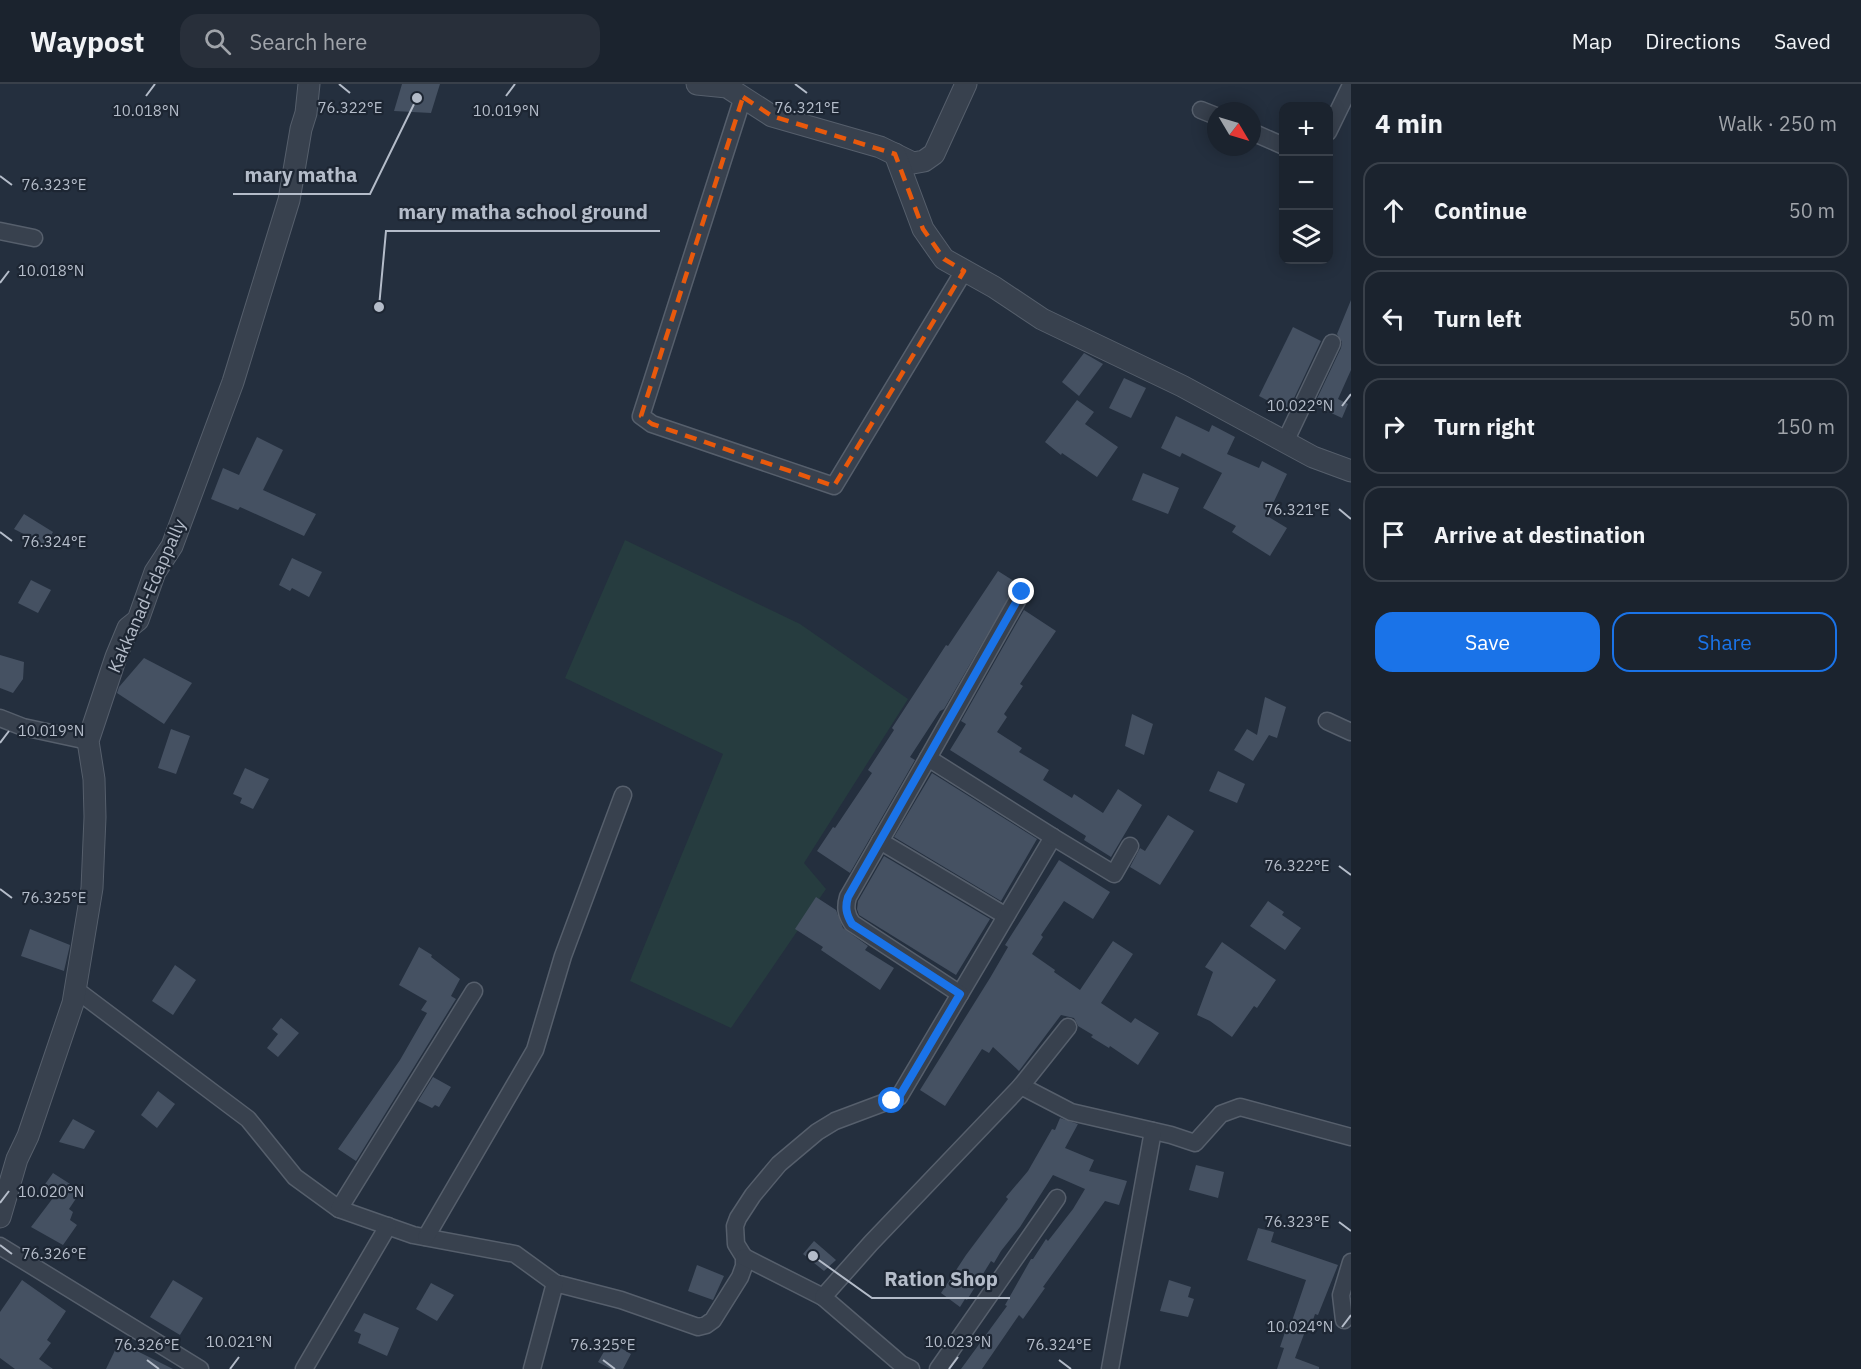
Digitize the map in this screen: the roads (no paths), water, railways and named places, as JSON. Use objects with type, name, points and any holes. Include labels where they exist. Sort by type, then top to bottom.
[{"type":"street","name":"Kakkanad-Edappally","points":[[0,1217],[17,1159],[28,1137],[73,1003],[92,888],[94,779],[88,741],[116,657],[128,628],[138,620],[155,572],[171,546],[233,382],[289,200],[299,138],[306,112],[309,84]]},
{"type":"street","points":[[697,84],[727,87],[772,116],[880,147],[913,163],[924,161],[934,154],[966,84]]},
{"type":"street","points":[[1333,123],[1351,85]]},
{"type":"street","points":[[743,97],[642,416],[652,424],[834,486],[964,271]]},
{"type":"street","points":[[1261,136],[1279,144]]},
{"type":"street","points":[[895,154],[923,229],[944,259],[994,287],[1042,319],[1182,386],[1313,457],[1351,471]]},
{"type":"street","points":[[0,231],[34,238]]},
{"type":"street","points":[[1285,442],[1332,343]]},
{"type":"street","points":[[960,994],[852,924],[846,905],[848,897],[1022,592]]},
{"type":"street","points":[[0,718],[23,727],[88,741]]},
{"type":"street","points":[[1327,721],[1351,732]]},
{"type":"street","points":[[928,758],[1114,874],[1130,846]]},
{"type":"street","points":[[426,1237],[535,1050],[563,956],[623,795]]},
{"type":"street","points":[[911,1369],[901,1364],[823,1297],[744,1257],[736,1244],[735,1226],[753,1195],[779,1164],[817,1132],[835,1121],[899,1097],[1053,837]]},
{"type":"street","points":[[880,841],[1006,916]]},
{"type":"street","points":[[75,989],[248,1119],[295,1177],[339,1209],[413,1235],[515,1254],[555,1282],[621,1300],[698,1327],[713,1320],[740,1277],[744,1257]]},
{"type":"street","points":[[339,1209],[474,991]]},
{"type":"street","points":[[823,1297],[871,1243],[1021,1086],[1068,1027]]},
{"type":"street","points":[[1021,1086],[1071,1112],[1195,1143],[1221,1114],[1240,1107],[1351,1137]]},
{"type":"street","points":[[1110,1369],[1153,1131]]},
{"type":"street","points":[[938,1369],[1057,1198]]},
{"type":"street","points":[[304,1369],[388,1226]]},
{"type":"street","points":[[0,1246],[200,1369]]},
{"type":"street","points":[[1344,1320],[1341,1295],[1351,1262]]},
{"type":"street","points":[[532,1369],[555,1282]]},
{"type":"place","name":"mary matha","points":[[417,98]]},
{"type":"place","name":"mary matha school ground","points":[[379,307]]},
{"type":"place","name":"Ration Shop","points":[[813,1256]]}]
